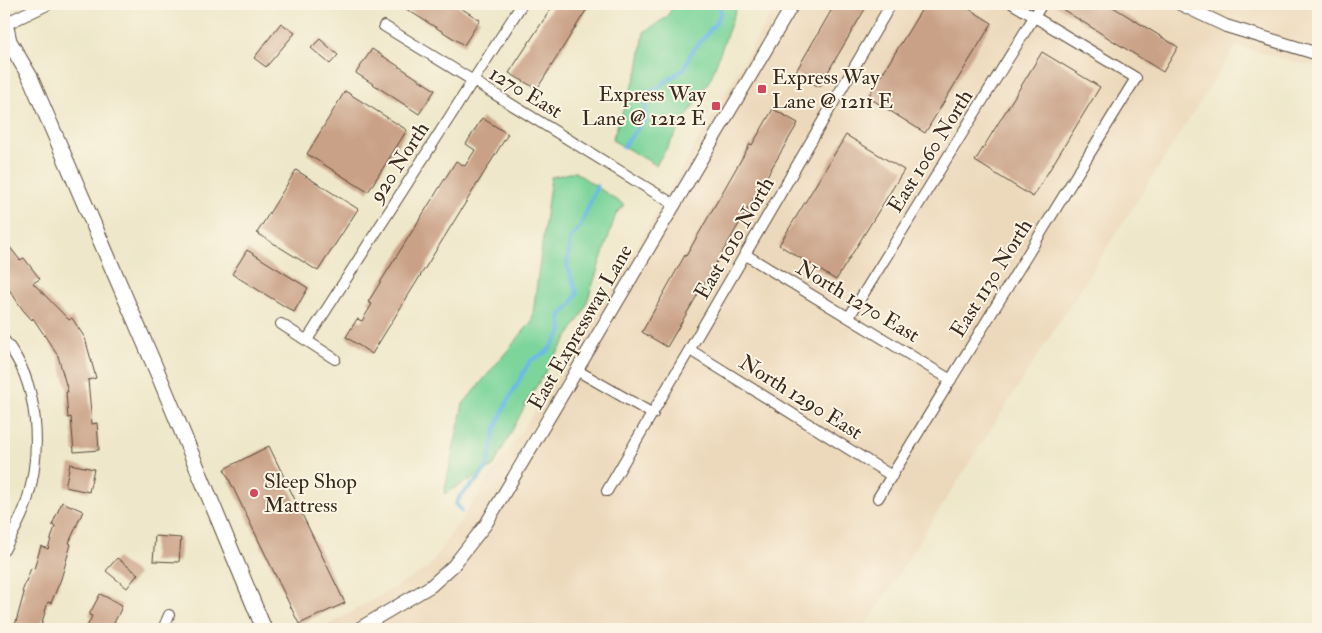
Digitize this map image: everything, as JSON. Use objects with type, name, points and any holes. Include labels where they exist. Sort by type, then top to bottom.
[{"type":"main road","points":[[4,23],[10,41],[30,77],[159,376],[264,629]]},
{"type":"street","points":[[4,23],[47,4]]},
{"type":"street","name":"920 North","points":[[307,340],[522,4]]},
{"type":"street","name":"East Expressway Lane","points":[[358,629],[415,596],[453,566],[486,524],[793,4]]},
{"type":"street","name":"East 1010 North","points":[[607,491],[892,4]]},
{"type":"street","points":[[1013,4],[1034,16]]},
{"type":"street","name":"East 1060 North","points":[[848,317],[1042,4]]},
{"type":"street","points":[[1180,4],[1226,26],[1318,54]]},
{"type":"street","name":"East 1130 North","points":[[878,498],[1136,78],[1034,16]]},
{"type":"street","name":"1270 East","points":[[384,26],[472,82],[675,205]]},
{"type":"street","name":"North 1270 East","points":[[746,255],[951,380]]},
{"type":"street","points":[[281,324],[335,359]]},
{"type":"street","points":[[4,340],[16,357],[23,372],[32,407],[36,447],[27,502],[4,550]]},
{"type":"street","name":"North 1290 East","points":[[690,350],[892,476]]},
{"type":"street","points":[[578,371],[653,414]]},
{"type":"street","points":[[163,629],[169,615]]},
{"type":"shaded area","points":[[777,4],[1318,4],[1318,68],[1236,46],[863,629],[322,629],[428,568],[580,345]]},
{"type":"green space","points":[[674,4],[738,4],[711,78],[656,165],[612,140],[638,70],[644,32],[667,17]]},
{"type":"green space","points":[[575,172],[624,205],[616,214],[584,311],[529,398],[493,467],[444,494],[463,404],[532,321],[551,177]]},
{"type":"building","points":[[398,4],[454,4],[480,20],[464,45]]},
{"type":"building","points":[[554,4],[590,4],[537,89],[509,73]]},
{"type":"building","points":[[835,4],[868,4],[819,87],[795,73]]},
{"type":"building","points":[[925,4],[961,4],[992,23],[925,133],[868,97]]},
{"type":"building","points":[[1054,4],[1108,4],[1178,47],[1163,72]]},
{"type":"building","points":[[281,23],[295,33],[266,67],[254,58]]},
{"type":"building","points":[[320,39],[338,55],[330,64],[311,48]]},
{"type":"building","points":[[372,49],[435,90],[419,114],[356,73]]},
{"type":"building","points":[[1042,52],[1100,87],[1033,197],[975,161]]},
{"type":"building","points":[[345,91],[407,130],[368,192],[307,154]]},
{"type":"building","points":[[773,109],[798,123],[667,347],[642,332],[750,144],[752,145]]},
{"type":"building","points":[[482,118],[508,134],[372,354],[346,337],[357,319],[362,321],[372,304],[368,302],[456,161],[465,166],[475,150],[466,144]]},
{"type":"building","points":[[846,135],[904,170],[836,280],[779,245]]},
{"type":"building","points":[[296,170],[358,209],[318,271],[257,233]]},
{"type":"building","points":[[4,240],[20,260],[24,258],[40,279],[33,283],[69,320],[72,318],[85,338],[96,378],[88,380],[92,424],[97,423],[99,450],[74,452],[71,417],[68,418],[66,392],[68,392],[58,356],[33,318],[32,320],[23,310],[4,282]]},
{"type":"building","points":[[247,250],[308,288],[294,312],[232,274]]},
{"type":"building","points":[[269,446],[345,603],[299,624],[224,469]]},
{"type":"building","points":[[70,464],[94,469],[89,492],[65,487]]},
{"type":"building","points":[[62,502],[83,511],[69,543],[71,544],[61,579],[51,603],[48,602],[40,629],[14,629],[24,593],[22,592],[31,568],[34,569],[41,546],[48,549],[55,526],[52,525]]},
{"type":"building","points":[[155,536],[181,538],[179,562],[153,561]]},
{"type":"building","points":[[117,558],[138,574],[127,588],[106,571]]},
{"type":"building","points":[[100,594],[122,605],[120,611],[111,629],[86,629],[92,616],[89,615]]},
{"type":"waterway","points":[[623,147],[640,125],[646,121],[646,102],[650,93],[684,69],[691,53],[715,24],[721,13],[719,4]]},
{"type":"waterway","points":[[462,511],[456,504],[460,496],[479,478],[488,465],[495,430],[505,406],[530,361],[548,351],[562,331],[560,316],[572,303],[577,293],[567,266],[570,239],[581,225],[597,186]]},
{"type":"place","name":"Express Way Lane @ 1211 E","points":[[762,89]]},
{"type":"place","name":"Express Way Lane @ 1212 E","points":[[716,106]]},
{"type":"place","name":"Sleep Shop Mattress","points":[[254,493]]}]
